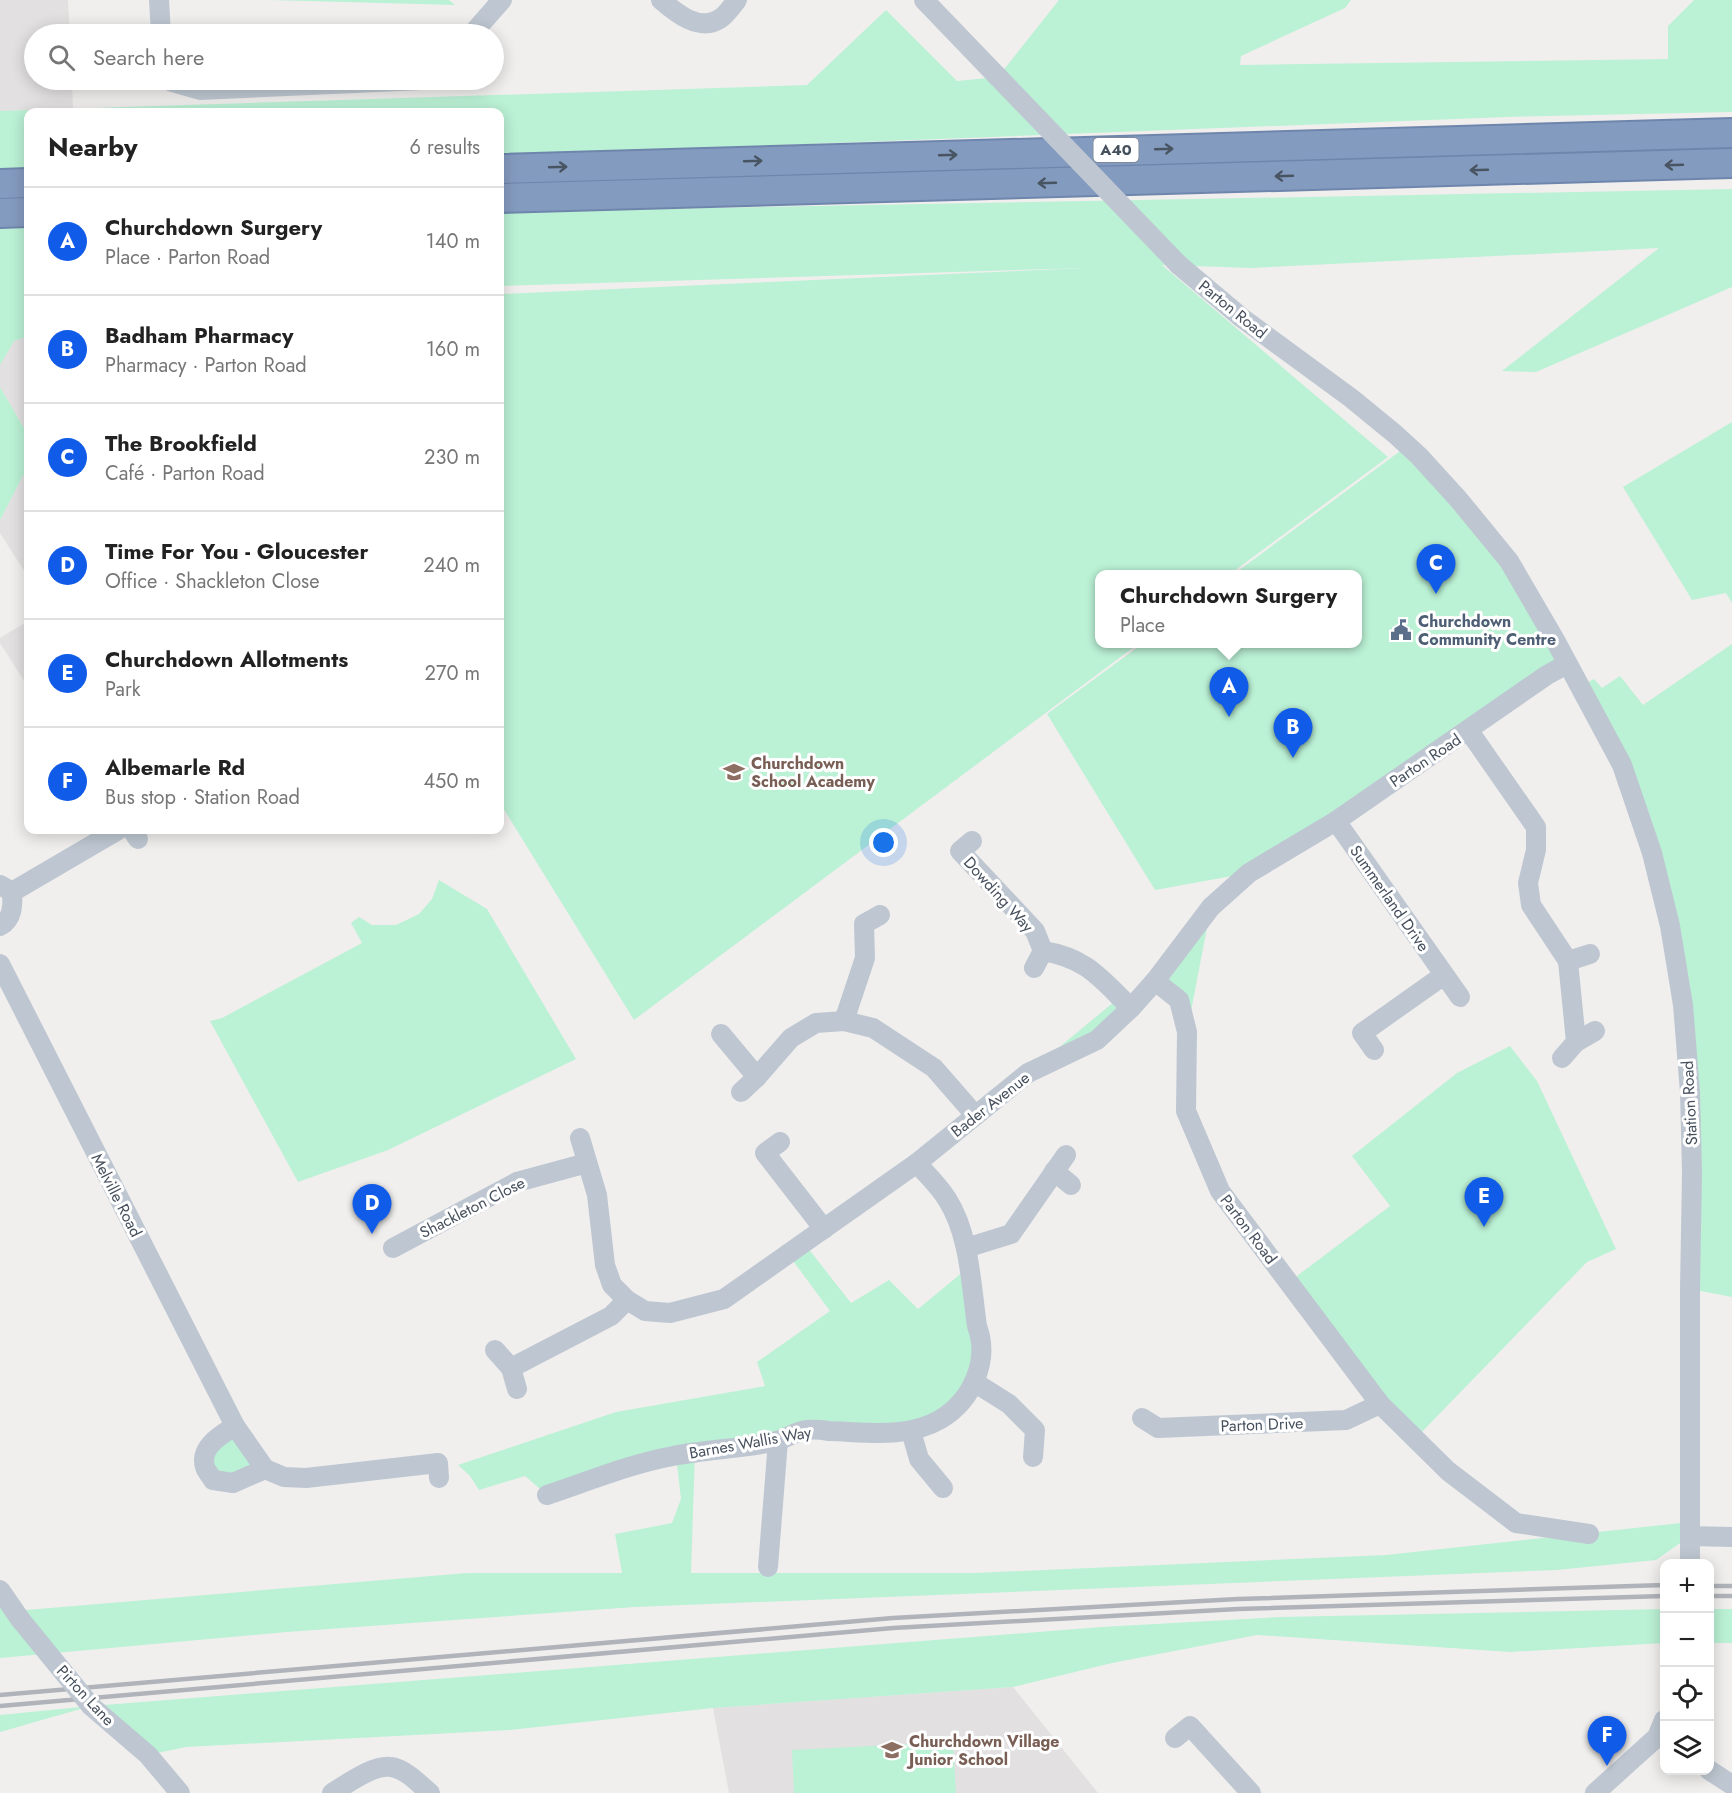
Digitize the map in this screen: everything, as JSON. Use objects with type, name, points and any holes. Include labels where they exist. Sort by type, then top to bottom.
[{"type":"highway","name":"A40","points":[[504,169],[1732,132]]},
{"type":"highway","name":"A40","points":[[504,198],[1732,163]]},
{"type":"highway","points":[[0,184],[24,183]]},
{"type":"highway","points":[[0,213],[24,212]]},
{"type":"street","points":[[159,0],[160,24]]},
{"type":"street","points":[[481,24],[502,0]]},
{"type":"street","points":[[661,0],[679,16],[700,24],[720,19],[738,0]]},
{"type":"street","name":"Parton Road","points":[[924,0],[1179,265],[1242,318],[1351,398],[1419,456],[1509,561],[1568,664],[1547,675],[1336,821],[1249,873],[1211,908],[1155,981],[1179,1000],[1187,1032],[1186,1111],[1220,1191],[1380,1404],[1448,1471],[1516,1523],[1589,1534]]},
{"type":"street","name":"Station Road","points":[[1568,664],[1622,765],[1652,853],[1670,926],[1683,1005],[1690,1092],[1692,1173],[1690,1559]]},
{"type":"street","points":[[1469,730],[1536,826],[1536,850],[1528,883],[1531,905],[1568,962],[1576,1042]]},
{"type":"street","name":"Summerland Drive","points":[[1336,821],[1460,998]]},
{"type":"street","points":[[0,926],[6,923],[13,908],[6,888],[110,834]]},
{"type":"street","name":"Dowding Way","points":[[972,841],[960,851],[1035,931],[1038,960],[1061,954],[1089,967],[1131,1008]]},
{"type":"street","points":[[844,1021],[865,958],[864,922]]},
{"type":"street","points":[[1568,962],[1590,954]]},
{"type":"street","name":"Melville Road","points":[[0,964],[235,1426],[265,1469]]},
{"type":"street","points":[[1374,1050],[1362,1033],[1444,975]]},
{"type":"street","name":"Bader Avenue","points":[[580,1138],[597,1195],[605,1265],[612,1285],[627,1300],[645,1311],[670,1313],[724,1299],[917,1163],[1028,1072],[1097,1040],[1131,1008],[1155,981]]},
{"type":"street","points":[[741,1092],[791,1038],[816,1023],[844,1021],[873,1028],[934,1068],[975,1114]]},
{"type":"street","points":[[1562,1058],[1576,1042],[1595,1031]]},
{"type":"street","points":[[721,1034],[757,1077]]},
{"type":"street","points":[[780,1142],[765,1153],[824,1229]]},
{"type":"street","points":[[966,1248],[1011,1234],[1066,1155]]},
{"type":"street","name":"Shackleton Close","points":[[393,1248],[517,1182],[588,1163]]},
{"type":"street","name":"Barnes Wallis Way","points":[[548,1495],[636,1464],[676,1455],[778,1441],[805,1430],[911,1431],[940,1419],[964,1401],[974,1382],[983,1353],[966,1248],[956,1215],[946,1197],[917,1163]]},
{"type":"street","points":[[1054,1171],[1071,1185]]},
{"type":"street","points":[[511,1368],[611,1317],[627,1300]]},
{"type":"street","points":[[495,1350],[511,1368],[517,1389]]},
{"type":"street","points":[[974,1382],[1009,1404],[1035,1430],[1033,1457]]},
{"type":"street","name":"Parton Drive","points":[[1142,1418],[1158,1428],[1346,1420],[1380,1404]]},
{"type":"street","points":[[235,1426],[219,1436],[207,1449],[204,1466],[213,1480],[233,1483],[265,1469],[284,1477],[306,1478],[438,1463],[440,1478]]},
{"type":"street","points":[[911,1431],[920,1459],[943,1488]]},
{"type":"street","points":[[768,1567],[778,1441]]},
{"type":"street","points":[[1690,1536],[1732,1537]]},
{"type":"street","name":"Pirton Lane","points":[[0,1590],[20,1619],[91,1706],[148,1755],[180,1793]]},
{"type":"street","points":[[1175,1738],[1190,1726],[1251,1793]]},
{"type":"street","points":[[1595,1793],[1660,1735]]},
{"type":"street","points":[[332,1793],[371,1770],[391,1766],[407,1774],[430,1793]]},
{"type":"street","points":[[1714,1773],[1732,1785]]},
{"type":"shaded area","points":[[0,0],[68,0],[69,24],[24,24],[24,90],[72,90],[73,108],[24,108],[24,110],[0,111]]},
{"type":"shaded area","points":[[24,337],[24,428],[0,387],[0,365],[14,340]]},
{"type":"shaded area","points":[[24,474],[24,571],[0,533],[0,520]]},
{"type":"shaded area","points":[[24,623],[24,681],[0,643],[0,638]]},
{"type":"shaded area","name":"Churchdown Village Junior School","points":[[1013,1687],[1098,1793],[729,1793],[713,1708]]},
{"type":"green space","points":[[270,0],[449,0],[455,5]]},
{"type":"green space","points":[[1059,0],[1351,0],[1345,8],[1241,56],[1240,65],[1668,59],[1668,26],[1694,0],[1732,0],[1732,112],[1507,117],[504,156],[504,108],[93,108],[807,85],[886,10],[957,81],[998,77]]},
{"type":"green space","points":[[24,110],[24,170],[0,171],[0,111]]},
{"type":"green space","name":"Churchdown School Academy","points":[[1732,189],[1732,287],[1536,372],[1502,371],[1659,248],[1252,268],[1162,265],[1388,457],[1235,570],[1095,570],[1095,648],[1133,648],[634,1020],[504,809],[504,294],[1085,268],[504,286],[504,212]]},
{"type":"green space","points":[[24,227],[24,337],[14,341],[0,365],[0,228]]},
{"type":"green space","points":[[0,387],[24,428],[24,474],[0,520]]},
{"type":"green space","points":[[1732,422],[1732,603],[1726,593],[1692,600],[1623,487]]},
{"type":"green space","points":[[1407,446],[1459,500],[1567,664],[1249,873],[1155,890],[1047,714],[1137,648],[1362,648],[1362,570],[1239,570]]},
{"type":"green space","points":[[1732,644],[1732,1297],[1690,1289],[1690,1092],[1652,853],[1580,686],[1594,679],[1602,688],[1620,676],[1643,705]]},
{"type":"green space","points":[[439,880],[487,909],[576,1059],[388,1150],[298,1182],[210,1021],[222,1018],[362,943],[351,923],[359,917],[372,925],[396,925],[419,914],[432,899]]},
{"type":"green space","points":[[1211,907],[1187,1032],[1155,981]]},
{"type":"green space","points":[[1120,997],[1131,1008],[1028,1073]]},
{"type":"green space","points":[[1510,1046],[1537,1081],[1616,1249],[1587,1262],[1415,1439],[1289,1282],[1390,1206],[1352,1156],[1457,1073]]},
{"type":"green space","points":[[804,1243],[851,1303],[889,1280],[918,1309],[969,1267],[983,1353],[940,1419],[805,1430],[695,1452],[691,1573],[974,1573],[1386,1555],[1690,1522],[1690,1536],[1656,1560],[1557,1570],[635,1607],[287,1632],[0,1658],[0,1590],[14,1611],[467,1573],[622,1573],[615,1534],[672,1523],[681,1499],[676,1455],[547,1495],[525,1476],[479,1490],[470,1476],[458,1465],[616,1412],[765,1386],[757,1362],[830,1311],[788,1254]]},
{"type":"green space","points":[[235,1426],[265,1469],[213,1480],[207,1449]]},
{"type":"green space","points":[[1660,1609],[1660,1643],[1510,1652],[1257,1635],[1112,1663],[1013,1687],[713,1708],[510,1730],[186,1747],[148,1755],[91,1706],[1101,1627],[1280,1617]]},
{"type":"green space","points":[[1714,1609],[1732,1609],[1732,1643],[1714,1643]]},
{"type":"green space","points":[[91,1706],[0,1732],[0,1715]]},
{"type":"green space","points":[[953,1742],[956,1793],[794,1793],[792,1750]]},
{"type":"railway","points":[[0,1695],[893,1618],[1238,1599],[1660,1585]]},
{"type":"railway","points":[[1714,1586],[1732,1586]]},
{"type":"railway","points":[[0,1706],[893,1628],[1238,1609],[1660,1596]]},
{"type":"railway","points":[[1714,1596],[1732,1596]]},
{"type":"place","name":"The Brookfield","points":[[1436,594]]},
{"type":"place","name":"Churchdown Community Centre","points":[[1401,630]]},
{"type":"place","name":"Churchdown Surgery","points":[[1229,717]]},
{"type":"place","name":"Badham Pharmacy","points":[[1293,758]]},
{"type":"place","name":"Churchdown School Academy","points":[[734,772]]},
{"type":"place","name":"Churchdown Allotments","points":[[1484,1227]]},
{"type":"place","name":"Time For You - Gloucester","points":[[372,1234]]},
{"type":"place","name":"Churchdown Village Junior School","points":[[892,1750]]},
{"type":"place","name":"Albemarle Rd","points":[[1607,1766]]}]
